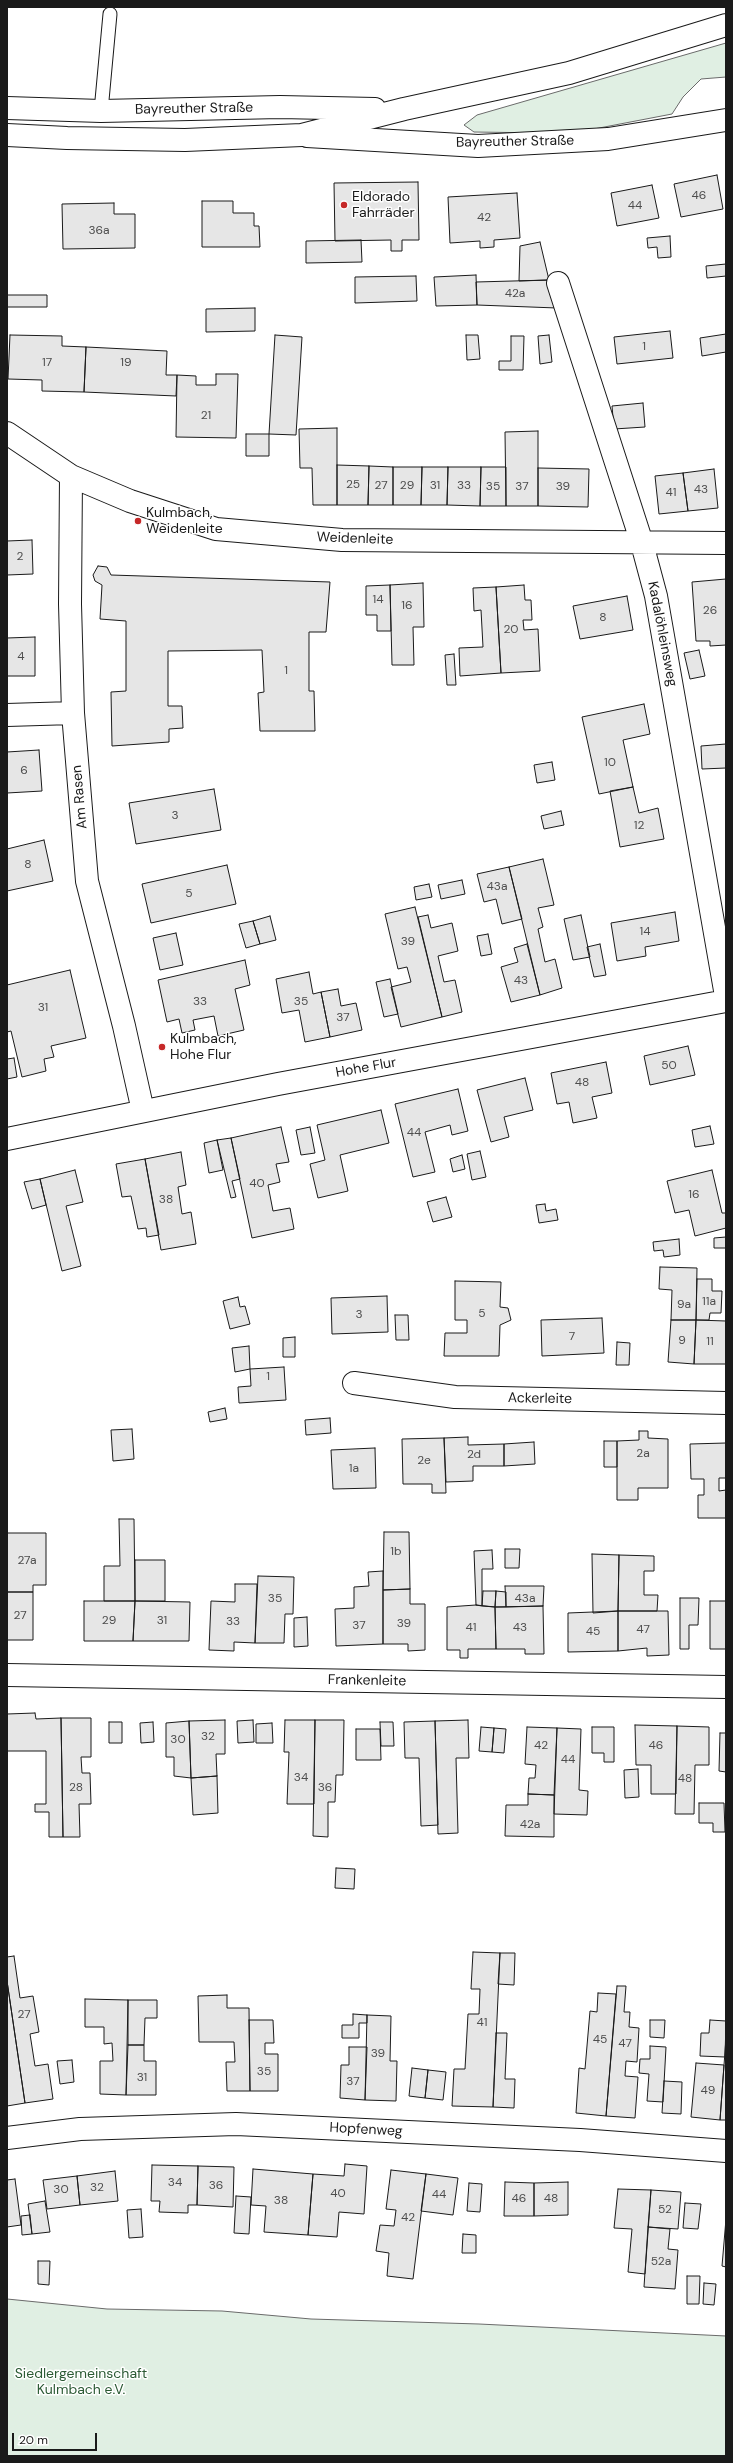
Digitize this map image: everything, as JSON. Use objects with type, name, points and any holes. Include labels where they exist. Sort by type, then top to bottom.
[{"type":"street","name":"Bayreuther Straße","points":[[302,135],[404,109],[569,73],[726,25]]},
{"type":"street","name":"Bayreuther Straße","points":[[7,108],[101,111],[280,107],[404,109]]},
{"type":"street","name":"Bayreuther Straße","points":[[7,135],[185,140],[302,135],[478,146],[608,139],[718,121]]},
{"type":"street","name":"Kadalöhleinsweg","points":[[558,283],[641,540],[656,596],[726,996]]},
{"type":"street","name":"Weidenleite","points":[[7,433],[71,476],[130,501],[216,529],[342,540],[641,540],[726,543]]},
{"type":"street","name":"Am Rasen","points":[[71,476],[70,604],[73,714],[87,881],[124,1026],[143,1111]]},
{"type":"street","points":[[7,715],[73,714]]},
{"type":"street","name":"Hohe Flur","points":[[7,1139],[278,1084],[726,1002]]},
{"type":"street","name":"Ackerleite","points":[[354,1383],[455,1397],[726,1403]]},
{"type":"street","name":"Frankenleite","points":[[7,1675],[726,1687]]},
{"type":"street","name":"Hopfenweg","points":[[7,2138],[80,2130],[236,2124],[580,2140],[726,2151]]},
{"type":"lane","points":[[101,111],[110,14]]},
{"type":"green space","points":[[726,43],[726,77],[701,79],[683,97],[672,114],[594,129],[545,133],[474,132],[464,125],[477,115]]},
{"type":"green space","name":"Siedlergemeinschaft Kulmbach e.V.","points":[[7,2299],[107,2309],[222,2311],[311,2319],[479,2324],[726,2336],[726,2456],[7,2456]]},
{"type":"building","points":[[717,175],[723,209],[681,217],[674,184]]},
{"type":"building","points":[[418,182],[419,240],[402,240],[402,251],[391,251],[391,240],[335,241],[334,183]]},
{"type":"building","points":[[652,185],[659,218],[617,226],[611,193]]},
{"type":"building","points":[[517,193],[520,238],[494,240],[494,247],[480,248],[480,241],[450,243],[448,197]]},
{"type":"building","points":[[202,201],[233,201],[233,213],[254,213],[254,226],[259,226],[260,247],[202,247]]},
{"type":"building","points":[[114,203],[114,214],[135,214],[135,248],[63,249],[62,204]]},
{"type":"building","points":[[670,236],[671,257],[658,258],[657,247],[648,248],[647,238]]},
{"type":"building","points":[[361,240],[362,262],[306,263],[306,241]]},
{"type":"building","points":[[540,242],[549,280],[519,281],[520,246]]},
{"type":"building","points":[[726,264],[726,276],[707,278],[706,266]]},
{"type":"building","points":[[476,275],[477,305],[436,306],[434,277]]},
{"type":"building","points":[[416,276],[417,301],[355,303],[355,277]]},
{"type":"building","points":[[549,280],[557,308],[477,305],[476,282]]},
{"type":"building","points":[[7,295],[47,295],[47,307],[7,307]]},
{"type":"building","points":[[255,308],[255,331],[206,332],[206,309]]},
{"type":"building","points":[[670,331],[673,358],[617,364],[614,337]]},
{"type":"building","points":[[726,334],[726,352],[702,356],[700,338]]},
{"type":"building","points":[[10,335],[62,336],[62,346],[86,347],[84,392],[42,391],[42,380],[8,379]]},
{"type":"building","points":[[275,335],[302,337],[296,435],[269,434]]},
{"type":"building","points":[[466,335],[478,335],[480,359],[467,360]]},
{"type":"building","points":[[549,335],[552,362],[540,364],[538,336]]},
{"type":"building","points":[[511,336],[524,336],[523,370],[499,370],[499,361],[511,361]]},
{"type":"building","points":[[86,347],[167,351],[166,375],[177,375],[176,396],[84,392]]},
{"type":"building","points":[[216,374],[238,374],[236,438],[176,437],[177,375],[196,376],[196,385],[216,385]]},
{"type":"building","points":[[643,403],[645,427],[614,429],[612,406]]},
{"type":"building","points":[[337,428],[337,505],[313,505],[312,468],[300,468],[299,429]]},
{"type":"building","points":[[538,431],[538,506],[506,506],[505,432]]},
{"type":"building","points":[[246,434],[269,434],[269,456],[246,456]]},
{"type":"building","points":[[337,465],[369,466],[368,505],[337,505]]},
{"type":"building","points":[[369,466],[393,467],[393,505],[368,505]]},
{"type":"building","points":[[393,467],[422,467],[421,505],[393,505]]},
{"type":"building","points":[[422,467],[448,467],[447,505],[421,505]]},
{"type":"building","points":[[448,467],[481,467],[480,506],[447,505]]},
{"type":"building","points":[[481,467],[506,467],[506,506],[480,506]]},
{"type":"building","points":[[538,468],[589,469],[588,507],[538,506]]},
{"type":"building","points":[[714,469],[718,508],[688,511],[683,473]]},
{"type":"building","points":[[683,473],[688,511],[659,514],[655,476]]},
{"type":"building","points":[[32,540],[33,574],[7,575],[7,541]]},
{"type":"building","points":[[98,566],[107,567],[111,575],[330,582],[326,632],[309,632],[309,691],[314,691],[315,731],[260,731],[258,693],[264,692],[262,650],[168,651],[168,706],[182,706],[183,728],[169,729],[169,742],[112,746],[111,692],[126,691],[126,621],[100,619],[102,585],[95,581],[93,575]]},
{"type":"building","points":[[726,579],[726,645],[710,646],[710,641],[696,641],[692,582]]},
{"type":"building","points":[[423,583],[424,627],[413,627],[414,665],[392,665],[390,585]]},
{"type":"building","points":[[390,585],[391,631],[377,631],[377,615],[366,615],[366,586]]},
{"type":"building","points":[[524,585],[525,600],[531,600],[532,620],[523,620],[524,630],[538,629],[540,671],[501,673],[496,587]]},
{"type":"building","points":[[496,587],[501,673],[460,676],[459,648],[483,647],[481,610],[474,611],[473,588]]},
{"type":"building","points":[[627,596],[633,630],[580,639],[573,606]]},
{"type":"building","points":[[35,637],[35,676],[7,676],[7,638]]},
{"type":"building","points":[[699,650],[705,676],[690,679],[684,653]]},
{"type":"building","points":[[454,654],[456,685],[447,685],[445,655]]},
{"type":"building","points":[[644,704],[650,734],[623,740],[633,787],[599,794],[582,717]]},
{"type":"building","points":[[726,744],[726,768],[702,769],[701,746]]},
{"type":"building","points":[[39,750],[42,791],[7,793],[7,752]]},
{"type":"building","points":[[552,762],[555,780],[537,783],[534,765]]},
{"type":"building","points":[[633,787],[639,813],[658,808],[664,839],[620,847],[610,791]]},
{"type":"building","points":[[214,789],[221,830],[136,844],[129,803]]},
{"type":"building","points":[[561,811],[564,825],[544,829],[541,816]]},
{"type":"building","points":[[44,840],[53,881],[7,891],[7,849]]},
{"type":"building","points":[[543,859],[554,905],[538,908],[543,927],[538,929],[545,962],[555,959],[562,988],[540,995],[509,867]]},
{"type":"building","points":[[227,865],[236,904],[151,923],[142,884]]},
{"type":"building","points":[[509,867],[522,919],[502,924],[496,899],[484,902],[477,874]]},
{"type":"building","points":[[462,880],[465,894],[441,899],[438,885]]},
{"type":"building","points":[[429,884],[432,897],[416,900],[414,887]]},
{"type":"building","points":[[415,907],[442,1017],[401,1027],[391,987],[411,982],[407,967],[398,969],[385,914]]},
{"type":"building","points":[[675,912],[679,941],[645,947],[646,956],[617,961],[611,923]]},
{"type":"building","points":[[428,915],[431,928],[452,923],[458,951],[438,956],[444,982],[455,980],[462,1012],[442,1017],[418,917]]},
{"type":"building","points":[[581,915],[590,957],[573,960],[564,919]]},
{"type":"building","points":[[270,916],[276,940],[260,944],[253,921]]},
{"type":"building","points":[[253,921],[260,944],[246,948],[239,924]]},
{"type":"building","points":[[176,933],[183,965],[160,970],[153,938]]},
{"type":"building","points":[[488,934],[492,954],[481,956],[477,936]]},
{"type":"building","points":[[527,944],[540,995],[511,1002],[501,967],[518,962],[514,948]]},
{"type":"building","points":[[600,944],[606,975],[594,977],[587,947]]},
{"type":"building","points":[[245,960],[250,985],[235,989],[244,1030],[218,1036],[214,1016],[193,1020],[195,1030],[182,1033],[179,1019],[167,1022],[158,980]]},
{"type":"building","points":[[70,970],[86,1038],[51,1046],[54,1057],[44,1059],[46,1071],[22,1077],[11,1031],[7,1032],[7,985]]},
{"type":"building","points":[[309,972],[313,994],[321,992],[330,1037],[305,1042],[299,1010],[282,1013],[276,979]]},
{"type":"building","points":[[390,979],[398,1014],[384,1017],[376,982]]},
{"type":"building","points":[[338,989],[341,1006],[356,1003],[362,1030],[330,1037],[321,992]]},
{"type":"building","points":[[688,1046],[695,1075],[650,1085],[644,1056]]},
{"type":"building","points":[[14,1058],[17,1077],[7,1079],[7,1059]]},
{"type":"building","points":[[606,1062],[612,1093],[592,1097],[597,1118],[573,1123],[569,1102],[557,1104],[551,1073]]},
{"type":"building","points":[[525,1078],[533,1110],[504,1117],[509,1137],[491,1142],[477,1090]]},
{"type":"building","points":[[458,1089],[468,1131],[452,1135],[450,1125],[425,1132],[435,1172],[413,1177],[395,1104]]},
{"type":"building","points":[[381,1110],[389,1143],[340,1155],[348,1191],[318,1198],[310,1164],[325,1160],[317,1125]]},
{"type":"building","points":[[710,1126],[714,1144],[695,1147],[692,1130]]},
{"type":"building","points":[[281,1127],[289,1162],[276,1164],[280,1182],[268,1185],[273,1211],[290,1208],[294,1229],[252,1238],[231,1138]]},
{"type":"building","points":[[310,1127],[315,1153],[301,1155],[296,1130]]},
{"type":"building","points":[[231,1138],[240,1179],[232,1181],[236,1197],[231,1198],[217,1140]]},
{"type":"building","points":[[217,1140],[223,1170],[209,1173],[204,1143]]},
{"type":"building","points":[[480,1151],[486,1177],[472,1180],[467,1154]]},
{"type":"building","points":[[181,1152],[186,1185],[178,1187],[182,1214],[191,1212],[196,1244],[161,1250],[145,1159]]},
{"type":"building","points":[[462,1155],[465,1169],[453,1172],[450,1159]]},
{"type":"building","points":[[145,1159],[159,1235],[147,1237],[146,1228],[138,1229],[131,1196],[122,1197],[116,1164]]},
{"type":"building","points":[[75,1170],[83,1202],[66,1206],[81,1266],[62,1271],[40,1179]]},
{"type":"building","points":[[712,1170],[722,1213],[726,1213],[726,1228],[695,1236],[689,1210],[675,1213],[667,1181]]},
{"type":"building","points":[[40,1179],[46,1205],[32,1209],[24,1182]]},
{"type":"building","points":[[446,1197],[452,1217],[433,1222],[427,1202]]},
{"type":"building","points":[[545,1204],[546,1211],[556,1209],[558,1220],[539,1223],[536,1205]]},
{"type":"building","points":[[726,1237],[726,1248],[714,1248],[714,1238]]},
{"type":"building","points":[[679,1239],[680,1255],[664,1257],[663,1250],[654,1251],[653,1242]]},
{"type":"building","points":[[660,1267],[697,1268],[696,1320],[671,1320],[672,1290],[659,1289]]},
{"type":"building","points":[[697,1279],[712,1279],[712,1291],[722,1291],[721,1313],[710,1313],[709,1320],[696,1320]]},
{"type":"building","points":[[455,1281],[501,1282],[500,1307],[508,1308],[511,1320],[500,1325],[499,1356],[444,1356],[445,1333],[467,1333],[467,1320],[455,1320]]},
{"type":"building","points":[[387,1296],[388,1332],[332,1334],[331,1298]]},
{"type":"building","points":[[238,1297],[240,1307],[245,1306],[250,1324],[230,1329],[223,1301]]},
{"type":"building","points":[[395,1315],[408,1315],[409,1340],[396,1340]]},
{"type":"building","points":[[602,1318],[604,1353],[542,1356],[541,1320]]},
{"type":"building","points":[[671,1320],[696,1320],[694,1364],[668,1362]]},
{"type":"building","points":[[696,1320],[726,1321],[726,1364],[694,1364]]},
{"type":"building","points":[[295,1337],[295,1357],[283,1357],[283,1338]]},
{"type":"building","points":[[617,1342],[630,1343],[629,1365],[616,1365]]},
{"type":"building","points":[[249,1346],[250,1369],[235,1372],[232,1348]]},
{"type":"building","points":[[284,1367],[286,1400],[239,1403],[238,1387],[251,1386],[250,1369]]},
{"type":"building","points":[[225,1408],[227,1419],[210,1422],[208,1412]]},
{"type":"building","points":[[330,1418],[331,1433],[306,1435],[305,1420]]},
{"type":"building","points":[[132,1429],[134,1459],[113,1461],[111,1430]]},
{"type":"building","points":[[639,1431],[648,1431],[648,1438],[668,1439],[668,1488],[638,1488],[638,1500],[617,1500],[617,1441],[639,1440]]},
{"type":"building","points":[[468,1437],[468,1445],[504,1444],[504,1466],[473,1466],[473,1481],[446,1482],[444,1438]]},
{"type":"building","points":[[444,1438],[446,1493],[432,1493],[432,1484],[403,1484],[402,1439]]},
{"type":"building","points":[[604,1441],[617,1441],[617,1467],[604,1467]]},
{"type":"building","points":[[534,1442],[535,1464],[504,1466],[504,1444]]},
{"type":"building","points":[[726,1443],[726,1478],[719,1478],[719,1491],[726,1490],[726,1518],[698,1518],[698,1495],[704,1495],[704,1479],[691,1479],[690,1444]]},
{"type":"building","points":[[375,1448],[376,1488],[333,1489],[331,1450]]},
{"type":"building","points":[[119,1519],[134,1519],[135,1601],[104,1601],[104,1566],[120,1566]]},
{"type":"building","points":[[384,1532],[409,1532],[410,1589],[383,1590]]},
{"type":"building","points":[[7,1533],[46,1533],[46,1585],[33,1585],[33,1592],[7,1592]]},
{"type":"building","points":[[505,1549],[520,1549],[519,1568],[505,1568]]},
{"type":"building","points":[[492,1550],[493,1569],[482,1569],[482,1606],[476,1605],[474,1551]]},
{"type":"building","points":[[592,1554],[619,1555],[618,1611],[593,1613]]},
{"type":"building","points":[[619,1555],[654,1556],[654,1571],[644,1571],[644,1595],[658,1595],[657,1611],[618,1611]]},
{"type":"building","points":[[135,1560],[165,1560],[165,1601],[135,1601]]},
{"type":"building","points":[[383,1571],[383,1644],[336,1646],[335,1609],[354,1608],[354,1587],[369,1586],[368,1572]]},
{"type":"building","points":[[258,1576],[294,1577],[293,1614],[285,1614],[284,1643],[255,1643]]},
{"type":"building","points":[[235,1584],[257,1584],[255,1643],[234,1642],[234,1651],[209,1650],[211,1601],[235,1602]]},
{"type":"building","points":[[505,1586],[544,1586],[543,1606],[506,1607]]},
{"type":"building","points":[[410,1589],[410,1604],[425,1604],[425,1650],[408,1651],[408,1644],[383,1644],[383,1590]]},
{"type":"building","points":[[483,1591],[496,1591],[495,1607],[482,1606]]},
{"type":"building","points":[[496,1591],[506,1592],[506,1607],[495,1607]]},
{"type":"building","points":[[7,1592],[33,1592],[33,1640],[7,1640]]},
{"type":"building","points":[[680,1598],[699,1598],[698,1625],[689,1625],[689,1649],[680,1649]]},
{"type":"building","points":[[84,1601],[135,1601],[133,1641],[84,1641]]},
{"type":"building","points":[[135,1601],[190,1602],[189,1641],[133,1641]]},
{"type":"building","points":[[710,1601],[726,1601],[726,1649],[710,1649]]},
{"type":"building","points":[[476,1605],[495,1607],[496,1649],[468,1649],[468,1658],[460,1658],[460,1650],[447,1650],[447,1607]]},
{"type":"building","points":[[543,1606],[544,1654],[525,1654],[525,1649],[496,1649],[495,1607]]},
{"type":"building","points":[[618,1611],[618,1651],[568,1652],[568,1613]]},
{"type":"building","points":[[618,1611],[668,1611],[669,1655],[647,1656],[647,1648],[618,1651]]},
{"type":"building","points":[[307,1617],[308,1646],[294,1647],[294,1618]]},
{"type":"building","points":[[35,1713],[36,1719],[61,1718],[63,1837],[49,1837],[49,1812],[35,1812],[35,1804],[46,1804],[46,1751],[7,1751],[7,1714]]},
{"type":"building","points":[[61,1718],[91,1718],[91,1757],[81,1757],[82,1773],[90,1773],[91,1804],[79,1804],[80,1837],[63,1837]]},
{"type":"building","points":[[225,1720],[225,1754],[216,1754],[217,1776],[191,1778],[189,1721]]},
{"type":"building","points":[[253,1720],[254,1742],[238,1743],[237,1721]]},
{"type":"building","points":[[285,1720],[315,1720],[314,1804],[287,1804],[289,1752],[284,1752]]},
{"type":"building","points":[[315,1720],[344,1720],[343,1775],[336,1775],[335,1802],[328,1802],[328,1837],[313,1836]]},
{"type":"building","points":[[468,1720],[469,1758],[456,1758],[458,1833],[438,1834],[435,1721]]},
{"type":"building","points":[[189,1721],[191,1778],[174,1776],[174,1757],[166,1757],[166,1723]]},
{"type":"building","points":[[435,1721],[438,1825],[421,1826],[419,1758],[405,1758],[404,1722]]},
{"type":"building","points":[[109,1722],[122,1722],[122,1743],[109,1743]]},
{"type":"building","points":[[153,1722],[154,1742],[141,1743],[140,1723]]},
{"type":"building","points":[[380,1722],[393,1722],[394,1746],[381,1746]]},
{"type":"building","points":[[272,1723],[273,1743],[256,1743],[256,1724]]},
{"type":"building","points":[[635,1725],[677,1726],[676,1794],[651,1794],[651,1765],[636,1765]]},
{"type":"building","points":[[677,1726],[709,1727],[709,1765],[695,1765],[694,1814],[675,1814]]},
{"type":"building","points":[[481,1727],[494,1728],[492,1752],[479,1751]]},
{"type":"building","points":[[527,1727],[557,1728],[554,1795],[528,1794],[529,1778],[535,1778],[536,1765],[525,1764]]},
{"type":"building","points":[[592,1727],[614,1727],[614,1762],[604,1762],[604,1753],[592,1753]]},
{"type":"building","points":[[494,1728],[506,1729],[504,1753],[492,1752]]},
{"type":"building","points":[[557,1728],[581,1729],[579,1790],[588,1791],[587,1815],[554,1814]]},
{"type":"building","points":[[356,1729],[380,1729],[381,1760],[356,1760]]},
{"type":"building","points":[[720,1733],[726,1733],[726,1772],[719,1771]]},
{"type":"building","points":[[638,1769],[639,1797],[625,1798],[624,1770]]},
{"type":"building","points":[[217,1776],[218,1813],[193,1815],[191,1778]]},
{"type":"building","points":[[528,1794],[554,1795],[554,1837],[505,1836],[506,1805],[528,1805]]},
{"type":"building","points":[[699,1803],[724,1803],[725,1832],[713,1832],[713,1823],[699,1823]]},
{"type":"building","points":[[336,1868],[355,1869],[354,1889],[335,1888]]},
{"type":"building","points":[[473,1952],[500,1953],[493,2107],[452,2106],[454,2069],[465,2069],[468,2014],[479,2014],[480,1989],[471,1989]]},
{"type":"building","points":[[500,1953],[515,1953],[514,1985],[498,1984]]},
{"type":"building","points":[[14,1956],[20,1998],[33,1996],[39,2032],[30,2034],[35,2066],[48,2064],[53,2099],[25,2103],[7,1981],[7,1957]]},
{"type":"building","points":[[7,1981],[25,2103],[7,2106]]},
{"type":"building","points":[[617,1986],[626,1986],[624,2012],[630,2012],[629,2027],[639,2028],[637,2062],[626,2061],[625,2076],[638,2077],[635,2118],[606,2116]]},
{"type":"building","points":[[598,1993],[616,1994],[606,2116],[576,2113],[579,2068],[585,2069],[590,2011],[597,2012]]},
{"type":"building","points":[[227,1995],[227,2008],[249,2008],[250,2091],[227,2091],[226,2062],[235,2062],[234,2042],[199,2042],[198,1996]]},
{"type":"building","points":[[85,1999],[128,2000],[126,2095],[100,2094],[100,2061],[113,2061],[112,2043],[104,2044],[104,2027],[85,2027]]},
{"type":"building","points":[[128,2000],[157,2000],[157,2018],[145,2018],[144,2045],[128,2045]]},
{"type":"building","points":[[353,2014],[367,2015],[367,2023],[359,2023],[359,2038],[342,2038],[342,2025],[353,2025]]},
{"type":"building","points":[[367,2015],[391,2016],[390,2061],[397,2061],[396,2101],[365,2100]]},
{"type":"building","points":[[249,2020],[273,2020],[274,2043],[265,2043],[265,2054],[278,2054],[278,2091],[250,2091]]},
{"type":"building","points":[[650,2020],[665,2020],[664,2038],[650,2037]]},
{"type":"building","points":[[710,2020],[726,2021],[725,2057],[700,2056],[701,2033],[709,2033]]},
{"type":"building","points":[[496,2033],[507,2033],[505,2079],[515,2079],[514,2108],[493,2107]]},
{"type":"building","points":[[726,2038],[726,2120],[720,2120]]},
{"type":"building","points":[[128,2045],[144,2045],[144,2061],[156,2061],[156,2095],[126,2095]]},
{"type":"building","points":[[650,2046],[666,2047],[663,2102],[647,2101],[649,2074],[639,2073],[640,2059],[650,2059]]},
{"type":"building","points":[[349,2047],[367,2047],[365,2100],[340,2098],[341,2065],[349,2065]]},
{"type":"building","points":[[72,2060],[74,2082],[60,2084],[57,2061]]},
{"type":"building","points":[[696,2063],[724,2065],[720,2120],[691,2117]]},
{"type":"building","points":[[412,2068],[428,2070],[425,2098],[409,2096]]},
{"type":"building","points":[[428,2070],[446,2072],[443,2100],[425,2098]]},
{"type":"building","points":[[664,2081],[682,2082],[681,2114],[662,2113]]},
{"type":"building","points":[[345,2164],[367,2166],[364,2214],[339,2212],[337,2237],[308,2235],[313,2174],[344,2176]]},
{"type":"building","points":[[152,2165],[198,2166],[197,2205],[188,2205],[188,2213],[159,2212],[160,2201],[151,2201]]},
{"type":"building","points":[[198,2166],[234,2167],[233,2207],[197,2205]]},
{"type":"building","points":[[253,2169],[313,2174],[308,2235],[264,2232],[266,2206],[251,2205]]},
{"type":"building","points":[[391,2170],[426,2174],[413,2279],[387,2276],[389,2253],[376,2251],[380,2225],[394,2226],[396,2210],[386,2209]]},
{"type":"building","points":[[115,2171],[118,2201],[80,2205],[77,2176]]},
{"type":"building","points":[[426,2174],[458,2178],[453,2215],[421,2211]]},
{"type":"building","points":[[77,2176],[80,2205],[47,2209],[43,2180]]},
{"type":"building","points":[[15,2179],[21,2225],[7,2227],[7,2180]]},
{"type":"building","points":[[505,2182],[534,2183],[534,2216],[504,2216]]},
{"type":"building","points":[[568,2182],[568,2215],[534,2216],[534,2183]]},
{"type":"building","points":[[469,2183],[482,2184],[480,2212],[467,2211]]},
{"type":"building","points":[[618,2189],[651,2190],[645,2274],[628,2272],[632,2229],[614,2228]]},
{"type":"building","points":[[651,2190],[681,2192],[678,2229],[648,2227]]},
{"type":"building","points":[[236,2196],[251,2197],[249,2234],[234,2233]]},
{"type":"building","points":[[45,2201],[50,2232],[32,2234],[28,2204]]},
{"type":"building","points":[[685,2203],[701,2204],[698,2229],[683,2228]]},
{"type":"building","points":[[141,2209],[143,2237],[129,2238],[127,2210]]},
{"type":"building","points":[[30,2215],[32,2234],[22,2235],[21,2216]]},
{"type":"building","points":[[726,2219],[726,2267],[722,2266]]},
{"type":"building","points":[[648,2227],[670,2229],[668,2249],[678,2250],[675,2289],[644,2287]]},
{"type":"building","points":[[463,2234],[476,2235],[476,2253],[462,2253]]},
{"type":"building","points":[[38,2261],[50,2261],[49,2285],[38,2284]]},
{"type":"building","points":[[687,2276],[700,2276],[699,2304],[687,2304]]},
{"type":"building","points":[[704,2283],[716,2284],[714,2305],[703,2304]]},
{"type":"place","name":"Eldorado Fahrräder","points":[[344,205]]},
{"type":"place","name":"Kulmbach, Weidenleite","points":[[138,521]]},
{"type":"place","name":"Kulmbach, Hohe Flur","points":[[162,1047]]}]
